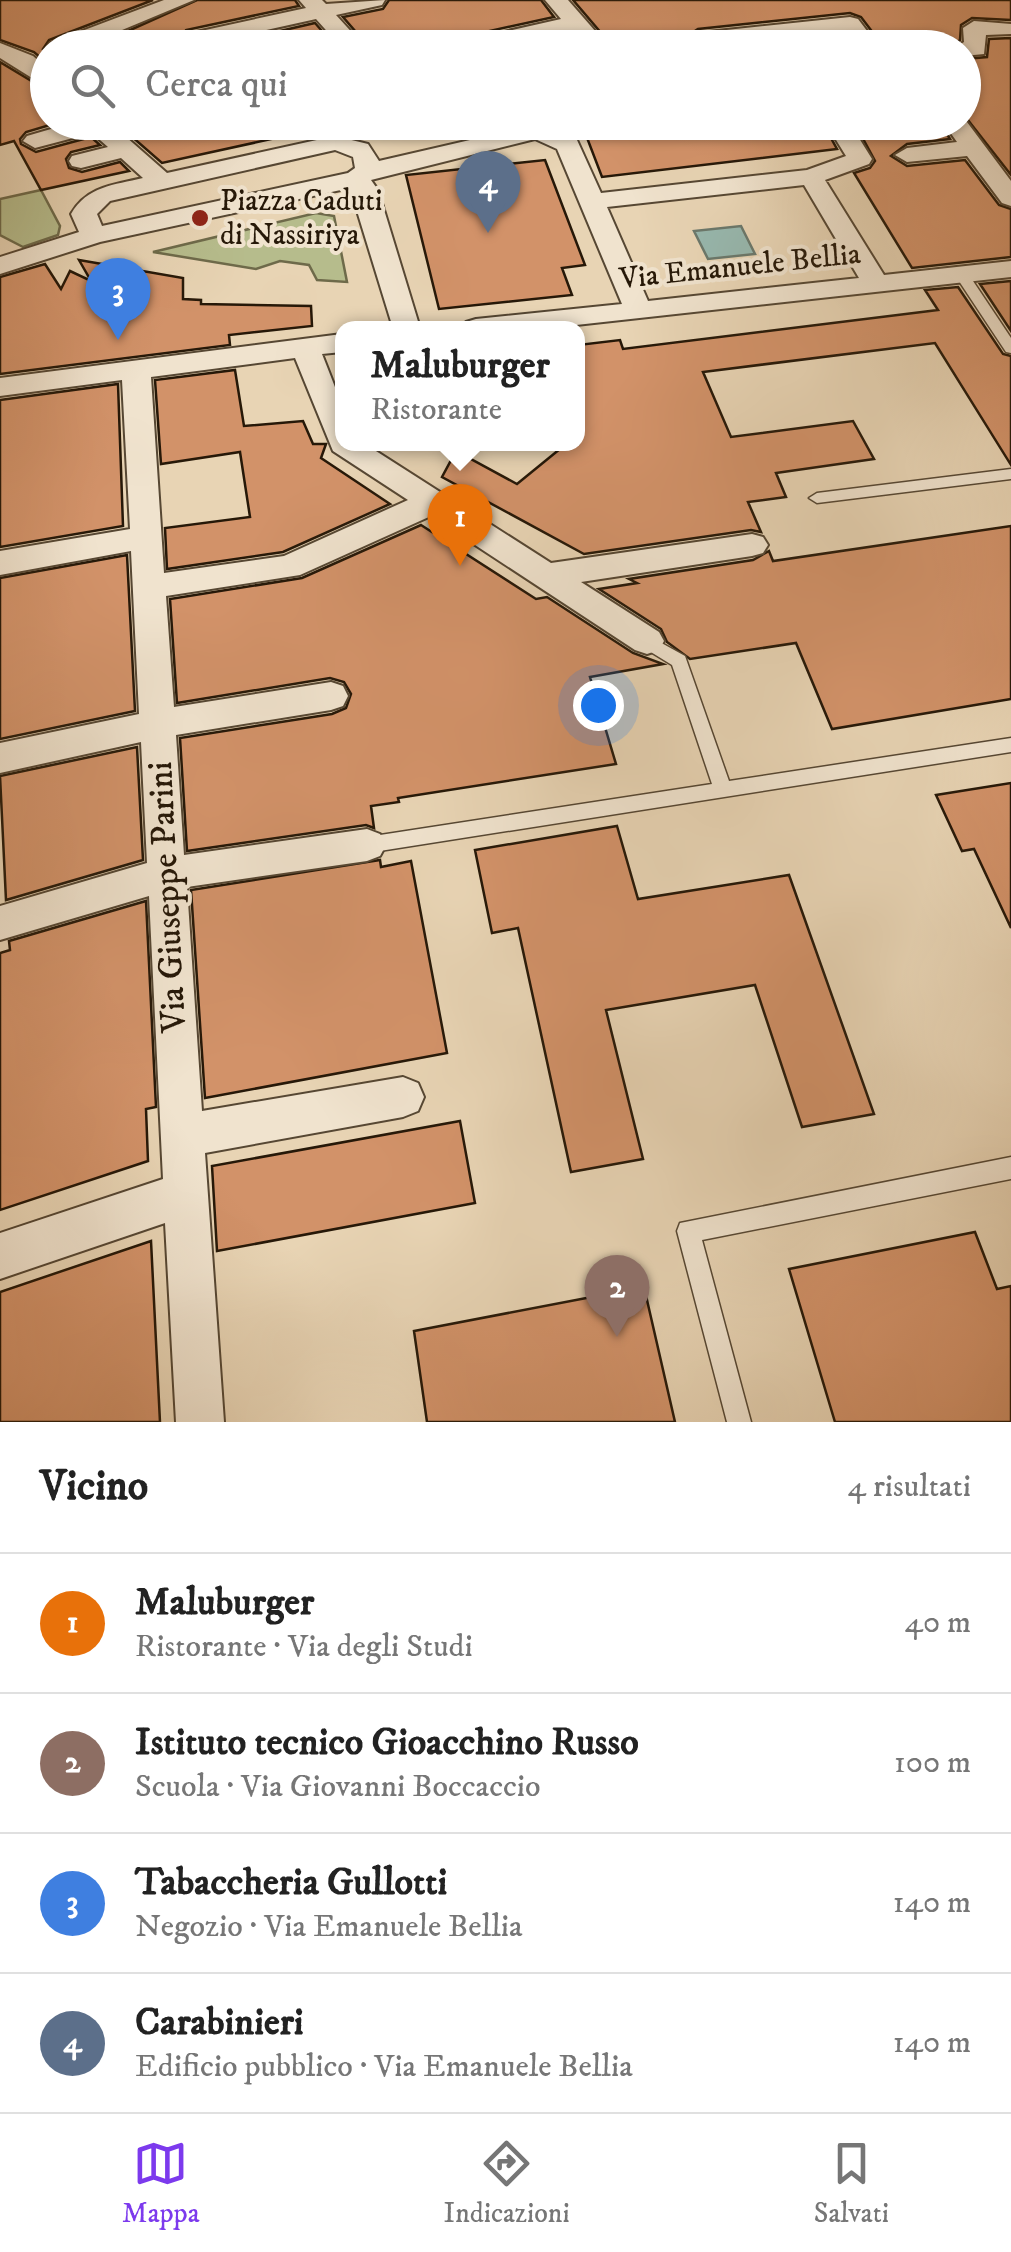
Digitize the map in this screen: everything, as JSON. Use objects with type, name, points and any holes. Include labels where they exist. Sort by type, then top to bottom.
[{"type":"street","points":[[107,0],[130,18]]},
{"type":"street","points":[[101,30],[183,0]]},
{"type":"street","points":[[228,30],[316,6],[374,0]]},
{"type":"street","points":[[556,0],[583,30]]},
{"type":"street","points":[[977,0],[1007,33]]},
{"type":"street","points":[[316,6],[338,30]]},
{"type":"street","points":[[541,30],[576,22]]},
{"type":"street","points":[[801,30],[850,24],[855,30]]},
{"type":"street","points":[[974,30],[1007,33]]},
{"type":"street","points":[[0,50],[30,66]]},
{"type":"street","points":[[0,71],[30,59]]},
{"type":"street","points":[[113,140],[152,174]]},
{"type":"street","points":[[0,266],[94,236],[502,140]]},
{"type":"street","points":[[561,140],[568,145],[638,310]]},
{"type":"street","points":[[592,201],[811,177],[860,160],[848,140]]},
{"type":"street","points":[[967,140],[1011,198]]},
{"type":"street","points":[[94,236],[84,214],[90,203],[102,194],[152,174],[334,143],[353,145],[368,160],[361,175],[406,321]]},
{"type":"street","points":[[908,155],[973,148]]},
{"type":"street","points":[[81,160],[124,150]]},
{"type":"street","points":[[811,177],[877,285]]},
{"type":"street","name":"Via Emanuele Bellia","points":[[539,321],[1011,269]]},
{"type":"street","points":[[0,387],[335,345]]},
{"type":"street","points":[[305,348],[335,422]]},
{"type":"street","name":"Via Giuseppe Parini","points":[[136,371],[200,1422]]},
{"type":"street","points":[[356,451],[646,641]]},
{"type":"street","points":[[149,588],[289,567],[433,502]]},
{"type":"street","points":[[0,563],[146,536]]},
{"type":"street","points":[[547,575],[752,545]]},
{"type":"street","points":[[0,758],[158,724],[331,696]]},
{"type":"street","points":[[0,923],[166,874],[367,845]]},
{"type":"street","points":[[182,1136],[403,1097]]},
{"type":"street","points":[[0,1256],[186,1194]]},
{"type":"lane","points":[[962,274],[1011,349]]},
{"type":"lane","points":[[817,498],[1011,474]]},
{"type":"lane","points":[[646,641],[679,661],[723,790]]},
{"type":"lane","points":[[367,845],[1011,745]]},
{"type":"lane","points":[[739,1422],[688,1231],[1011,1168]]},
{"type":"green space","points":[[41,190],[60,226],[58,235],[23,247],[0,235],[0,199]]},
{"type":"green space","points":[[316,213],[334,216],[347,282],[317,280],[309,265],[280,261],[256,269],[153,252]]},
{"type":"water","points":[[741,226],[755,254],[708,259],[694,231]]},
{"type":"building","points":[[0,0],[153,0],[75,30],[30,30],[30,51],[0,40]]},
{"type":"building","points":[[197,0],[295,0],[299,6],[186,30],[130,30]]},
{"type":"building","points":[[389,0],[541,0],[554,17],[494,30],[354,30],[343,17],[383,9]]},
{"type":"building","points":[[573,0],[1011,0],[1011,20],[972,18],[961,25],[961,30],[871,30],[861,17],[850,13],[696,30],[599,30]]},
{"type":"building","points":[[315,23],[321,30],[284,30]]},
{"type":"building","points":[[1011,38],[1011,175],[981,137],[981,58],[987,57],[989,39]]},
{"type":"building","points":[[0,62],[30,80],[30,131],[20,139],[21,144],[36,152],[94,140],[100,145],[71,152],[66,159],[69,168],[82,172],[120,162],[129,171],[41,190],[14,141],[0,145]]},
{"type":"building","points":[[136,140],[267,140],[162,163]]},
{"type":"building","points":[[588,140],[832,140],[837,149],[602,177]]},
{"type":"building","points":[[864,140],[941,140],[907,144],[891,156],[907,166],[965,160],[999,205],[1011,209],[1011,257],[912,268],[854,173],[870,168],[875,161]]},
{"type":"building","points":[[545,160],[585,265],[562,268],[572,295],[439,309],[406,175]]},
{"type":"building","points":[[79,260],[183,278],[183,299],[201,300],[201,304],[311,306],[312,326],[229,335],[230,345],[0,374],[0,277],[45,264],[61,289],[70,271],[91,281]]},
{"type":"building","points":[[1011,281],[1011,331],[980,284]]},
{"type":"building","points":[[958,287],[1003,354],[1011,356],[1011,465],[935,343],[703,372],[731,437],[853,421],[874,459],[776,473],[786,497],[748,502],[761,532],[751,530],[584,554],[442,477],[456,451],[517,484],[557,451],[585,451],[585,344],[620,340],[623,349],[938,310],[925,290]]},
{"type":"building","points":[[235,370],[244,426],[303,421],[313,444],[326,444],[321,458],[390,504],[283,552],[167,569],[165,528],[250,517],[240,452],[161,464],[155,380]]},
{"type":"building","points":[[118,384],[123,526],[0,547],[0,400]]},
{"type":"building","points":[[421,525],[536,599],[547,597],[633,653],[663,664],[590,677],[616,764],[398,798],[399,802],[371,806],[374,828],[366,825],[187,851],[180,738],[332,714],[346,708],[351,694],[344,682],[330,678],[177,703],[170,599],[302,578]]},
{"type":"building","points":[[1011,526],[1011,699],[832,729],[796,643],[690,659],[667,642],[661,629],[599,589],[637,583],[629,579],[753,560],[769,551],[773,561]]},
{"type":"building","points":[[127,555],[135,711],[0,739],[0,578]]},
{"type":"building","points":[[137,747],[143,860],[6,900],[0,776]]},
{"type":"building","points":[[1011,783],[1011,928],[974,849],[962,851],[936,795]]},
{"type":"building","points":[[617,826],[638,899],[789,875],[874,1114],[802,1127],[755,985],[606,1010],[643,1159],[571,1172],[518,928],[492,933],[475,850]]},
{"type":"building","points":[[380,860],[381,867],[411,861],[447,1053],[205,1098],[191,890]]},
{"type":"building","points":[[146,901],[156,1107],[146,1109],[148,1161],[0,1210],[0,953],[10,950],[9,941]]},
{"type":"building","points":[[460,1121],[475,1203],[217,1251],[212,1166]]},
{"type":"building","points":[[975,1232],[997,1289],[1011,1286],[1011,1422],[835,1422],[789,1269]]},
{"type":"building","points":[[151,1241],[160,1422],[0,1422],[0,1292]]},
{"type":"building","points":[[644,1287],[675,1422],[427,1422],[414,1331]]},
{"type":"place","name":"Piazza Caduti di Nassiriya","points":[[200,218]]},
{"type":"place","name":"Carabinieri","points":[[488,233]]},
{"type":"place","name":"Tabaccheria Gullotti","points":[[118,340]]},
{"type":"place","name":"Maluburger","points":[[460,566]]},
{"type":"place","name":"Istituto tecnico Gioacchino Russo","points":[[617,1337]]}]
